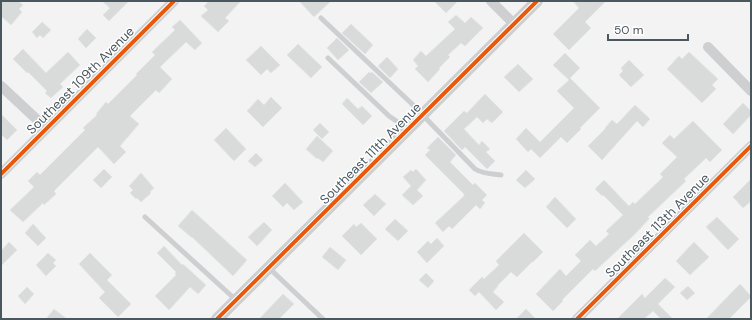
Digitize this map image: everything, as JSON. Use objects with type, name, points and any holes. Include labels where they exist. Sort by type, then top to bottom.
[{"type":"street","name":"Southeast 109th Avenue","points":[[1,174],[174,1]]},
{"type":"street","points":[[492,1],[514,24]]},
{"type":"street","name":"Southeast 111th Avenue","points":[[217,319],[537,1]]},
{"type":"street","points":[[708,47],[751,90]]},
{"type":"street","points":[[1,86],[46,128]]},
{"type":"street","name":"Southeast 113th Avenue","points":[[577,319],[751,146]]},
{"type":"lane","points":[[321,18],[422,115],[475,169],[501,175]]},
{"type":"lane","points":[[328,58],[389,116],[408,129]]},
{"type":"lane","points":[[145,217],[236,300]]},
{"type":"lane","points":[[268,267],[323,319]]},
{"type":"building","points":[[1,1],[18,1],[23,5],[19,9],[22,12],[11,25],[1,16]]},
{"type":"building","points":[[102,1],[129,1],[109,21],[103,15],[110,8]]},
{"type":"building","points":[[209,1],[241,1],[225,18],[229,21],[218,32],[201,16],[208,10],[204,6]]},
{"type":"building","points":[[299,1],[331,1],[314,17]]},
{"type":"building","points":[[434,1],[458,1],[446,13]]},
{"type":"building","points":[[573,1],[606,1],[585,22],[591,28],[569,50],[553,34],[579,8]]},
{"type":"building","points":[[456,15],[465,23],[471,17],[483,28],[465,46],[461,43],[448,55],[450,57],[428,82],[415,69],[418,66],[413,60],[421,51],[426,56],[455,29],[448,22]]},
{"type":"building","points":[[180,20],[202,43],[195,50],[186,42],[160,67],[172,79],[159,93],[156,90],[130,116],[139,124],[120,146],[126,152],[114,164],[98,147],[54,191],[56,194],[44,205],[43,203],[23,222],[10,210],[34,187],[28,181],[37,172],[40,175],[85,130],[83,128],[97,115],[96,114],[106,102],[108,104],[137,75],[136,74],[155,55],[152,52],[175,30],[172,27]]},
{"type":"building","points":[[42,22],[51,30],[43,38],[40,35],[37,38],[32,32]]},
{"type":"building","points":[[351,24],[373,45],[365,54],[342,33]]},
{"type":"building","points":[[87,29],[96,38],[86,48],[78,39]]},
{"type":"building","points":[[337,38],[349,50],[338,60],[327,48]]},
{"type":"building","points":[[298,44],[322,67],[311,78],[287,55]]},
{"type":"building","points":[[261,46],[280,65],[271,73],[267,69],[261,75],[246,60]]},
{"type":"building","points":[[23,49],[46,73],[68,52],[80,65],[60,84],[63,87],[51,98],[45,93],[47,91],[13,59]]},
{"type":"building","points":[[689,52],[718,79],[712,85],[716,89],[702,103],[667,69],[679,56],[682,59]]},
{"type":"building","points":[[565,53],[580,68],[570,78],[600,108],[567,143],[561,137],[540,158],[531,149],[528,152],[516,139],[526,128],[540,142],[574,108],[557,91],[569,80],[553,65]]},
{"type":"building","points":[[387,57],[398,69],[390,78],[378,66]]},
{"type":"building","points":[[629,60],[644,75],[631,87],[619,75],[623,71],[621,68]]},
{"type":"building","points":[[518,64],[533,79],[519,92],[504,77]]},
{"type":"building","points":[[369,72],[372,72],[383,82],[371,93],[359,82]]},
{"type":"building","points":[[485,94],[503,112],[492,123],[487,119],[483,123],[477,117],[464,129],[479,145],[482,141],[490,149],[486,152],[495,161],[487,169],[465,147],[462,150],[444,131],[464,111],[467,113]]},
{"type":"building","points":[[271,97],[282,108],[263,127],[247,111],[258,99],[264,105]]},
{"type":"building","points":[[347,98],[358,109],[362,106],[372,116],[363,125],[342,104]]},
{"type":"building","points":[[743,103],[751,111],[751,115],[733,134],[723,124]]},
{"type":"building","points":[[635,105],[650,119],[643,127],[637,121],[602,160],[588,146],[612,120],[617,124]]},
{"type":"building","points":[[1,114],[17,130],[7,140],[1,134]]},
{"type":"building","points":[[693,121],[722,150],[710,162],[706,158],[684,179],[686,181],[648,217],[649,219],[634,235],[595,271],[593,269],[553,311],[536,294],[560,269],[566,276],[581,261],[575,255],[590,240],[596,246],[609,234],[606,231],[623,215],[595,189],[604,180],[629,206],[633,202],[635,204],[663,177],[660,174],[677,157],[662,143],[670,135],[674,139]]},
{"type":"building","points":[[320,123],[329,132],[322,139],[313,130]]},
{"type":"building","points":[[226,128],[246,149],[234,161],[214,140]]},
{"type":"building","points":[[317,136],[333,151],[323,162],[318,158],[317,159],[306,149]]},
{"type":"building","points":[[438,137],[456,155],[450,162],[473,185],[475,183],[487,195],[482,200],[485,203],[480,209],[476,205],[452,229],[449,226],[443,232],[435,223],[464,196],[464,194],[425,155],[430,150],[427,148]]},
{"type":"building","points":[[256,153],[263,160],[255,167],[248,161]]},
{"type":"building","points":[[104,169],[112,177],[101,188],[93,180]]},
{"type":"building","points":[[416,169],[426,180],[417,190],[423,196],[413,205],[402,195],[411,186],[403,177],[411,170],[413,172]]},
{"type":"building","points":[[526,170],[535,179],[525,188],[516,180]]},
{"type":"building","points":[[141,173],[154,188],[150,192],[151,193],[141,202],[130,193],[133,190],[129,186]]},
{"type":"building","points":[[751,179],[751,201],[743,208],[733,197]]},
{"type":"building","points":[[285,183],[303,202],[294,210],[287,203],[283,207],[272,196]]},
{"type":"building","points":[[375,194],[386,204],[374,216],[363,205]]},
{"type":"building","points":[[555,197],[576,219],[567,228],[546,207]]},
{"type":"building","points":[[192,210],[247,260],[233,276],[192,237],[178,226]]},
{"type":"building","points":[[717,217],[739,239],[728,250],[706,227]]},
{"type":"building","points":[[395,219],[408,231],[398,241],[385,229]]},
{"type":"building","points":[[264,222],[272,230],[257,246],[248,237]]},
{"type":"building","points":[[361,223],[377,239],[361,255],[342,236],[354,224],[356,227]]},
{"type":"building","points":[[33,224],[46,238],[38,246],[25,233]]},
{"type":"building","points":[[524,233],[543,252],[517,277],[511,272],[498,285],[493,292],[504,302],[496,310],[479,292],[475,296],[469,290],[482,277],[484,279],[499,265],[496,261]]},
{"type":"building","points":[[437,238],[444,246],[427,263],[417,252],[428,241],[431,244]]},
{"type":"building","points":[[9,242],[17,250],[1,266],[1,251]]},
{"type":"building","points":[[694,242],[709,257],[690,275],[676,261]]},
{"type":"building","points":[[164,246],[182,265],[183,264],[206,285],[198,294],[190,287],[169,310],[155,296],[176,275],[176,272],[157,253]]},
{"type":"building","points":[[330,247],[346,260],[338,270],[322,257]]},
{"type":"building","points":[[48,253],[56,260],[53,263],[56,266],[46,276],[36,265]]},
{"type":"building","points":[[90,253],[112,275],[107,280],[131,304],[118,317],[99,298],[105,292],[79,264]]},
{"type":"building","points":[[426,273],[434,281],[428,288],[419,280]]},
{"type":"building","points":[[665,278],[675,287],[658,304],[673,319],[661,319],[653,311],[644,319],[617,319],[642,294],[645,298]]},
{"type":"building","points":[[740,284],[751,297],[729,319],[706,319]]},
{"type":"building","points":[[688,286],[695,293],[687,300],[680,293]]},
{"type":"building","points":[[27,287],[34,294],[25,304],[18,296]]},
{"type":"building","points":[[283,294],[294,304],[279,319],[259,319]]},
{"type":"building","points":[[54,309],[67,319],[46,319]]},
{"type":"building","points":[[526,309],[536,319],[516,319]]},
{"type":"cycle path","points":[[1,174],[174,1]]},
{"type":"cycle path","points":[[217,319],[537,1]]},
{"type":"cycle path","points":[[577,319],[751,146]]}]
